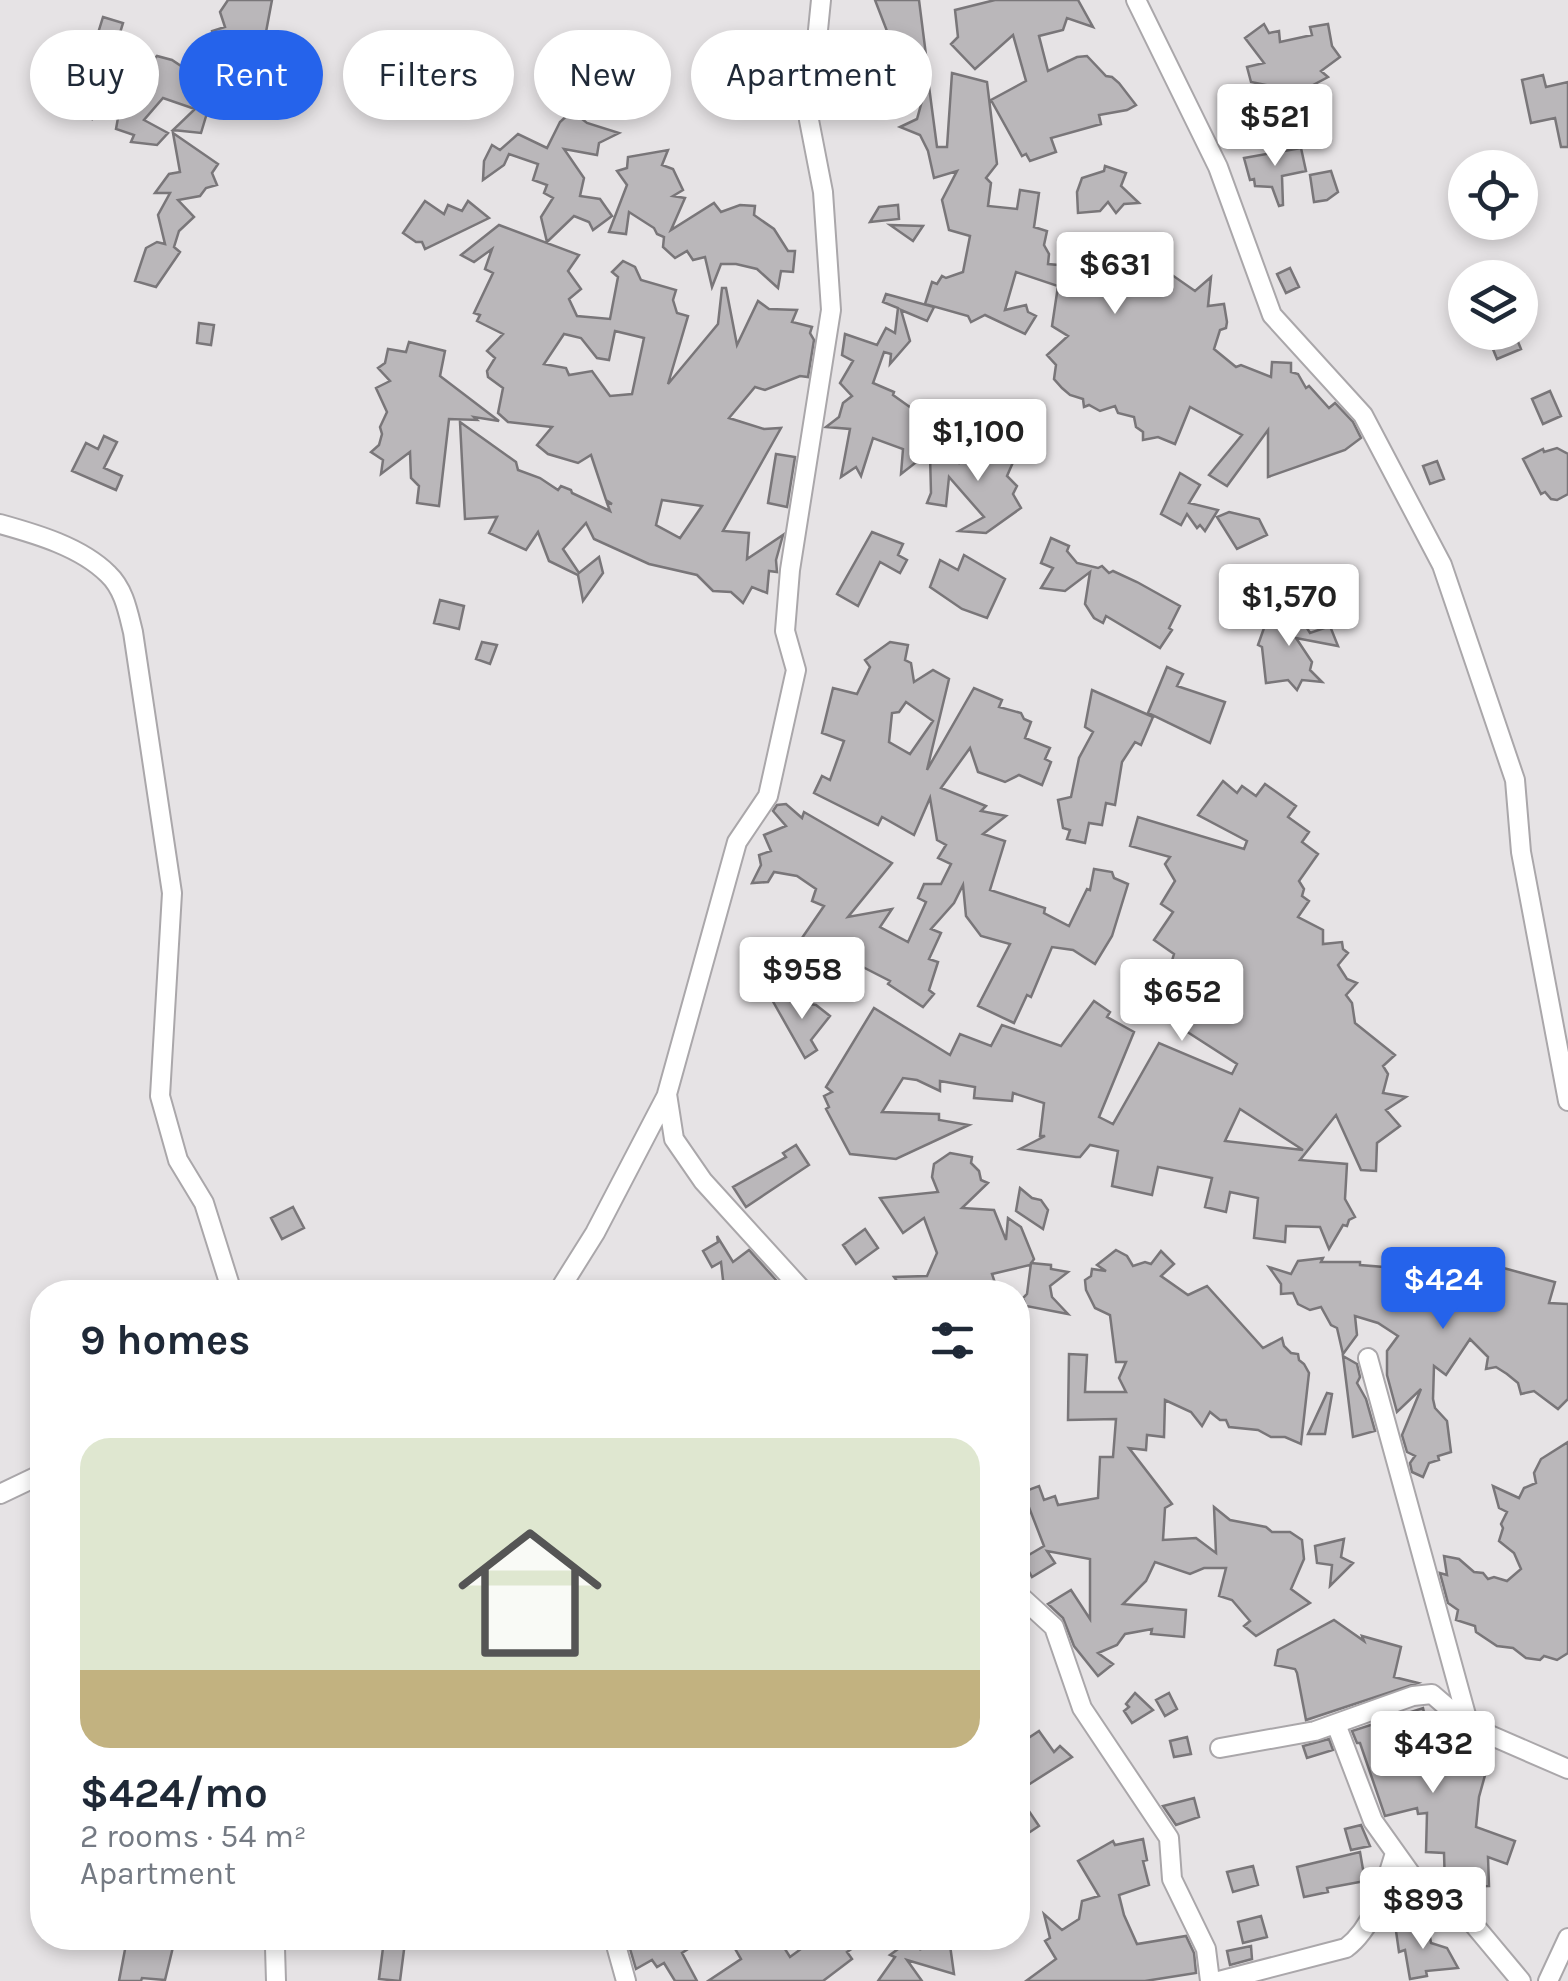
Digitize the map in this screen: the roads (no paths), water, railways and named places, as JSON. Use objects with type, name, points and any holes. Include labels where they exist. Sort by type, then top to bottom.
[{"type":"street","points":[[565,1280],[668,1094],[737,842],[768,796],[796,670],[785,631],[790,570],[831,310],[822,192],[808,120],[821,0]]},
{"type":"street","points":[[1136,0],[1218,167],[1272,315],[1363,415],[1442,564],[1516,780],[1521,852],[1568,1101]]},
{"type":"street","points":[[0,524],[35,534],[82,556],[110,575],[126,601],[172,893],[160,1096],[178,1160],[204,1203],[228,1280]]},
{"type":"street","points":[[668,1094],[674,1139],[703,1182],[793,1280]]},
{"type":"street","points":[[1368,1358],[1469,1726]]},
{"type":"street","points":[[0,1494],[30,1480]]},
{"type":"street","points":[[1030,1605],[1054,1627],[1082,1708],[1169,1838],[1172,1879],[1206,1948],[1210,1981]]},
{"type":"street","points":[[1220,1748],[1336,1724],[1413,1696],[1432,1694],[1469,1726],[1568,1769]]},
{"type":"street","points":[[1336,1724],[1373,1821],[1394,1853],[1440,1914],[1465,1914],[1521,1981]]},
{"type":"street","points":[[1219,1981],[1346,1948],[1358,1939],[1368,1920],[1394,1853]]},
{"type":"street","points":[[1548,1981],[1568,1938]]},
{"type":"street","points":[[276,1981],[277,1950]]},
{"type":"street","points":[[617,1950],[626,1981]]}]
